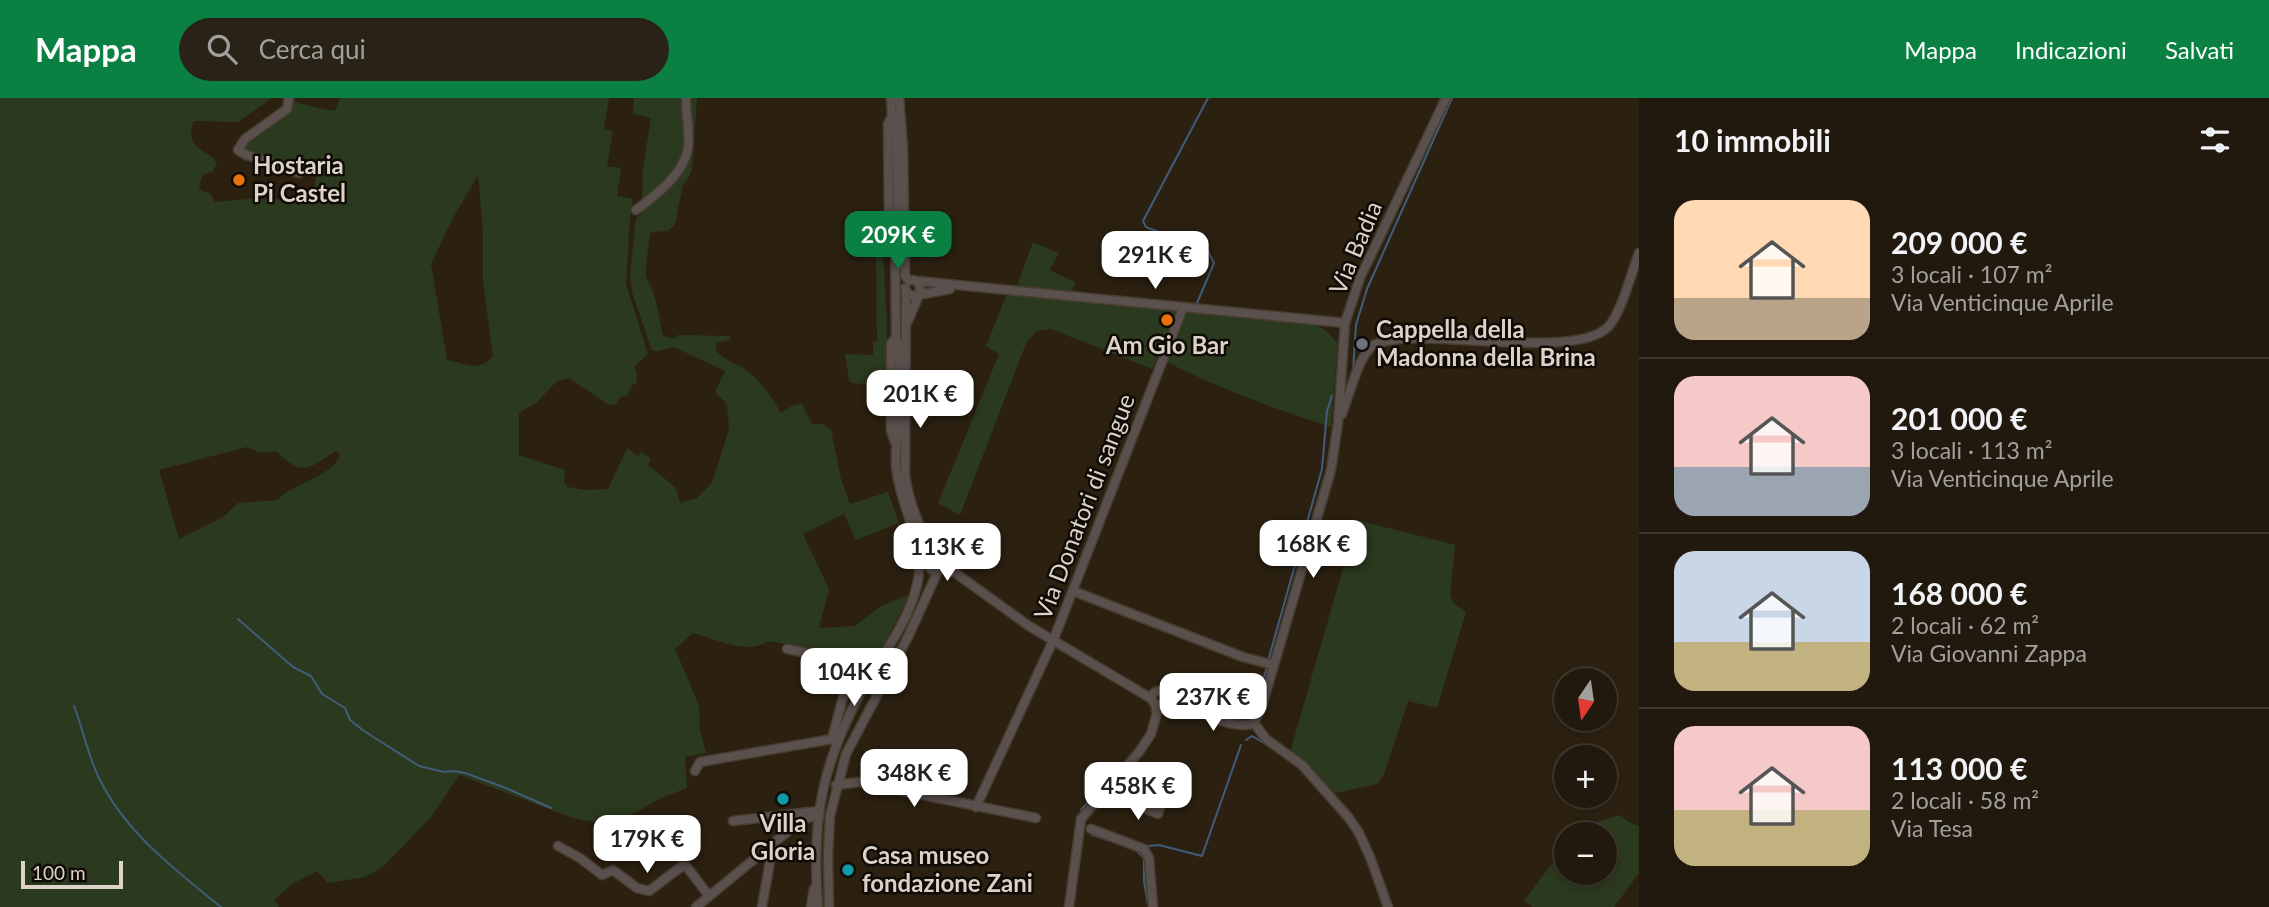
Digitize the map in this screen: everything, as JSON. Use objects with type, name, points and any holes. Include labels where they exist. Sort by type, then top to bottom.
[{"type":"street","points":[[289,98],[287,108],[245,139],[238,150],[244,155],[299,173]]},
{"type":"street","points":[[635,210],[655,196],[678,171],[688,149],[686,98]]},
{"type":"street","points":[[835,739],[906,614],[918,582],[917,552],[898,484],[895,442],[898,432],[899,344],[895,337],[895,235],[898,224],[896,123],[891,116],[891,98]]},
{"type":"street","points":[[829,907],[830,816],[841,769],[856,730],[929,593],[936,566],[908,494],[905,475],[909,285],[905,275],[903,146],[899,98]]},
{"type":"street","name":"Via Badia","points":[[1338,424],[1345,323],[1360,278],[1446,98]]},
{"type":"street","points":[[936,566],[958,575],[1053,641],[1159,701],[1176,700],[1223,722],[1247,726],[1254,723],[1262,706],[1269,664],[1331,470],[1338,424],[1365,354],[1374,344],[1409,338],[1514,343],[1574,341],[1591,337],[1608,328],[1616,315],[1639,253]]},
{"type":"street","points":[[895,281],[920,288],[907,322]]},
{"type":"street","points":[[896,293],[909,285],[963,287],[1345,323]]},
{"type":"street","points":[[918,294],[963,287]]},
{"type":"street","name":"Via Donatori di sangue","points":[[976,807],[1053,641],[1183,308]]},
{"type":"street","points":[[1073,591],[1243,657],[1269,664]]},
{"type":"street","points":[[787,649],[837,659],[855,669],[845,690],[818,813],[815,883],[811,907]]},
{"type":"street","points":[[1069,907],[1081,819],[1139,752],[1151,734],[1159,701]]},
{"type":"street","points":[[1254,723],[1266,739],[1302,765],[1349,818],[1370,857],[1388,907]]},
{"type":"street","points":[[695,771],[699,762],[835,739]]},
{"type":"street","points":[[841,769],[859,782]]},
{"type":"street","points":[[836,785],[859,782],[1036,818]]},
{"type":"street","points":[[1105,791],[1158,814],[1161,804]]},
{"type":"street","points":[[733,821],[818,813]]},
{"type":"street","points":[[696,907],[803,819],[818,813]]},
{"type":"street","points":[[1091,829],[1144,849],[1149,858],[1153,907]]},
{"type":"street","points":[[762,907],[773,844]]},
{"type":"street","points":[[558,846],[602,875],[613,870],[642,891],[649,891],[682,866],[687,867],[709,896]]},
{"type":"street","points":[[815,883],[818,907]]},
{"type":"green space","points":[[0,98],[272,98],[238,122],[194,121],[191,130],[194,143],[217,163],[212,172],[203,174],[199,186],[202,191],[210,193],[215,202],[249,199],[313,200],[316,174],[246,150],[244,147],[289,113],[293,101],[335,111],[340,98],[609,98],[604,129],[613,131],[607,166],[621,168],[617,196],[633,199],[626,284],[648,354],[635,366],[636,384],[632,385],[627,395],[619,398],[616,405],[608,404],[569,378],[557,381],[537,402],[519,413],[519,455],[565,470],[564,482],[568,487],[586,490],[608,489],[627,448],[638,456],[641,452],[651,459],[648,465],[676,488],[680,503],[697,498],[712,483],[729,429],[727,404],[715,392],[725,371],[676,348],[652,351],[632,292],[630,274],[636,219],[645,206],[642,199],[643,169],[651,118],[633,114],[634,98],[697,98],[692,169],[683,185],[675,224],[668,231],[651,232],[649,241],[646,277],[655,297],[663,336],[673,339],[678,335],[730,336],[730,340],[716,343],[716,350],[754,376],[781,413],[792,406],[802,404],[812,424],[822,424],[831,430],[841,479],[850,504],[888,492],[899,523],[856,540],[844,514],[803,534],[829,589],[819,628],[855,626],[881,606],[910,594],[881,651],[876,656],[846,655],[768,641],[742,647],[693,633],[675,649],[699,705],[700,730],[706,753],[685,757],[687,788],[615,821],[599,823],[573,818],[459,775],[431,817],[383,867],[365,877],[328,883],[317,871],[292,884],[274,900],[279,907],[0,907]],"holes":[[[478,175],[483,231],[483,282],[493,356],[482,364],[472,366],[447,360],[431,264]],[[247,447],[259,452],[277,452],[293,465],[306,468],[336,451],[340,455],[329,469],[292,489],[278,500],[238,503],[223,517],[179,539],[159,470]]]},
{"type":"green space","points":[[1033,242],[1059,253],[1049,270],[1075,282],[1071,296],[1310,322],[1323,329],[1338,345],[1331,427],[1242,396],[1157,357],[1152,369],[1051,329],[1037,331],[1027,341],[960,515],[938,503],[999,354],[986,346],[1006,296],[1015,291]]},
{"type":"green space","points":[[883,253],[887,323],[886,386],[852,383],[849,380],[845,354],[873,355],[873,342],[877,341],[876,254]]},
{"type":"green space","points":[[1357,520],[1455,545],[1450,595],[1453,602],[1466,612],[1437,708],[1408,701],[1384,774],[1377,784],[1331,794],[1290,752]]},
{"type":"green space","points":[[818,657],[843,668],[845,686],[814,676]]},
{"type":"green space","points":[[1620,815],[1639,826],[1639,873],[1614,907],[1533,907],[1524,901],[1554,861],[1554,885],[1617,885],[1617,822],[1596,822]]},
{"type":"waterway","points":[[1197,303],[1214,263],[1208,251],[1146,227],[1143,221],[1208,98]]},
{"type":"waterway","points":[[1353,371],[1356,325],[1367,289],[1452,98]]},
{"type":"waterway","points":[[1268,661],[1322,469],[1327,411],[1332,396]]},
{"type":"waterway","points":[[238,619],[293,667],[311,676],[322,694],[345,708],[350,720],[419,766],[444,772],[465,773],[551,808]]},
{"type":"waterway","points":[[1254,709],[1267,667]]},
{"type":"waterway","points":[[74,706],[95,770],[123,816],[153,849],[221,907]]},
{"type":"waterway","points":[[1246,740],[1252,736],[1269,746]]},
{"type":"waterway","points":[[1148,846],[1159,845],[1202,856],[1241,745]]},
{"type":"waterway","points":[[1098,792],[1111,778]]},
{"type":"waterway","points":[[1308,778],[1337,810]]},
{"type":"waterway","points":[[1081,810],[1093,796]]},
{"type":"waterway","points":[[1092,835],[1111,841]]},
{"type":"waterway","points":[[1136,850],[1144,858],[1148,904]]},
{"type":"place","name":"Hostaria Pi Castel","points":[[239,180]]},
{"type":"place","name":"Am Gio Bar","points":[[1167,320]]},
{"type":"place","name":"Cappella della Madonna della Brina","points":[[1362,344]]},
{"type":"place","name":"Villa Gloria","points":[[783,799]]},
{"type":"place","name":"Casa museo fondazione Zani","points":[[848,870]]}]
